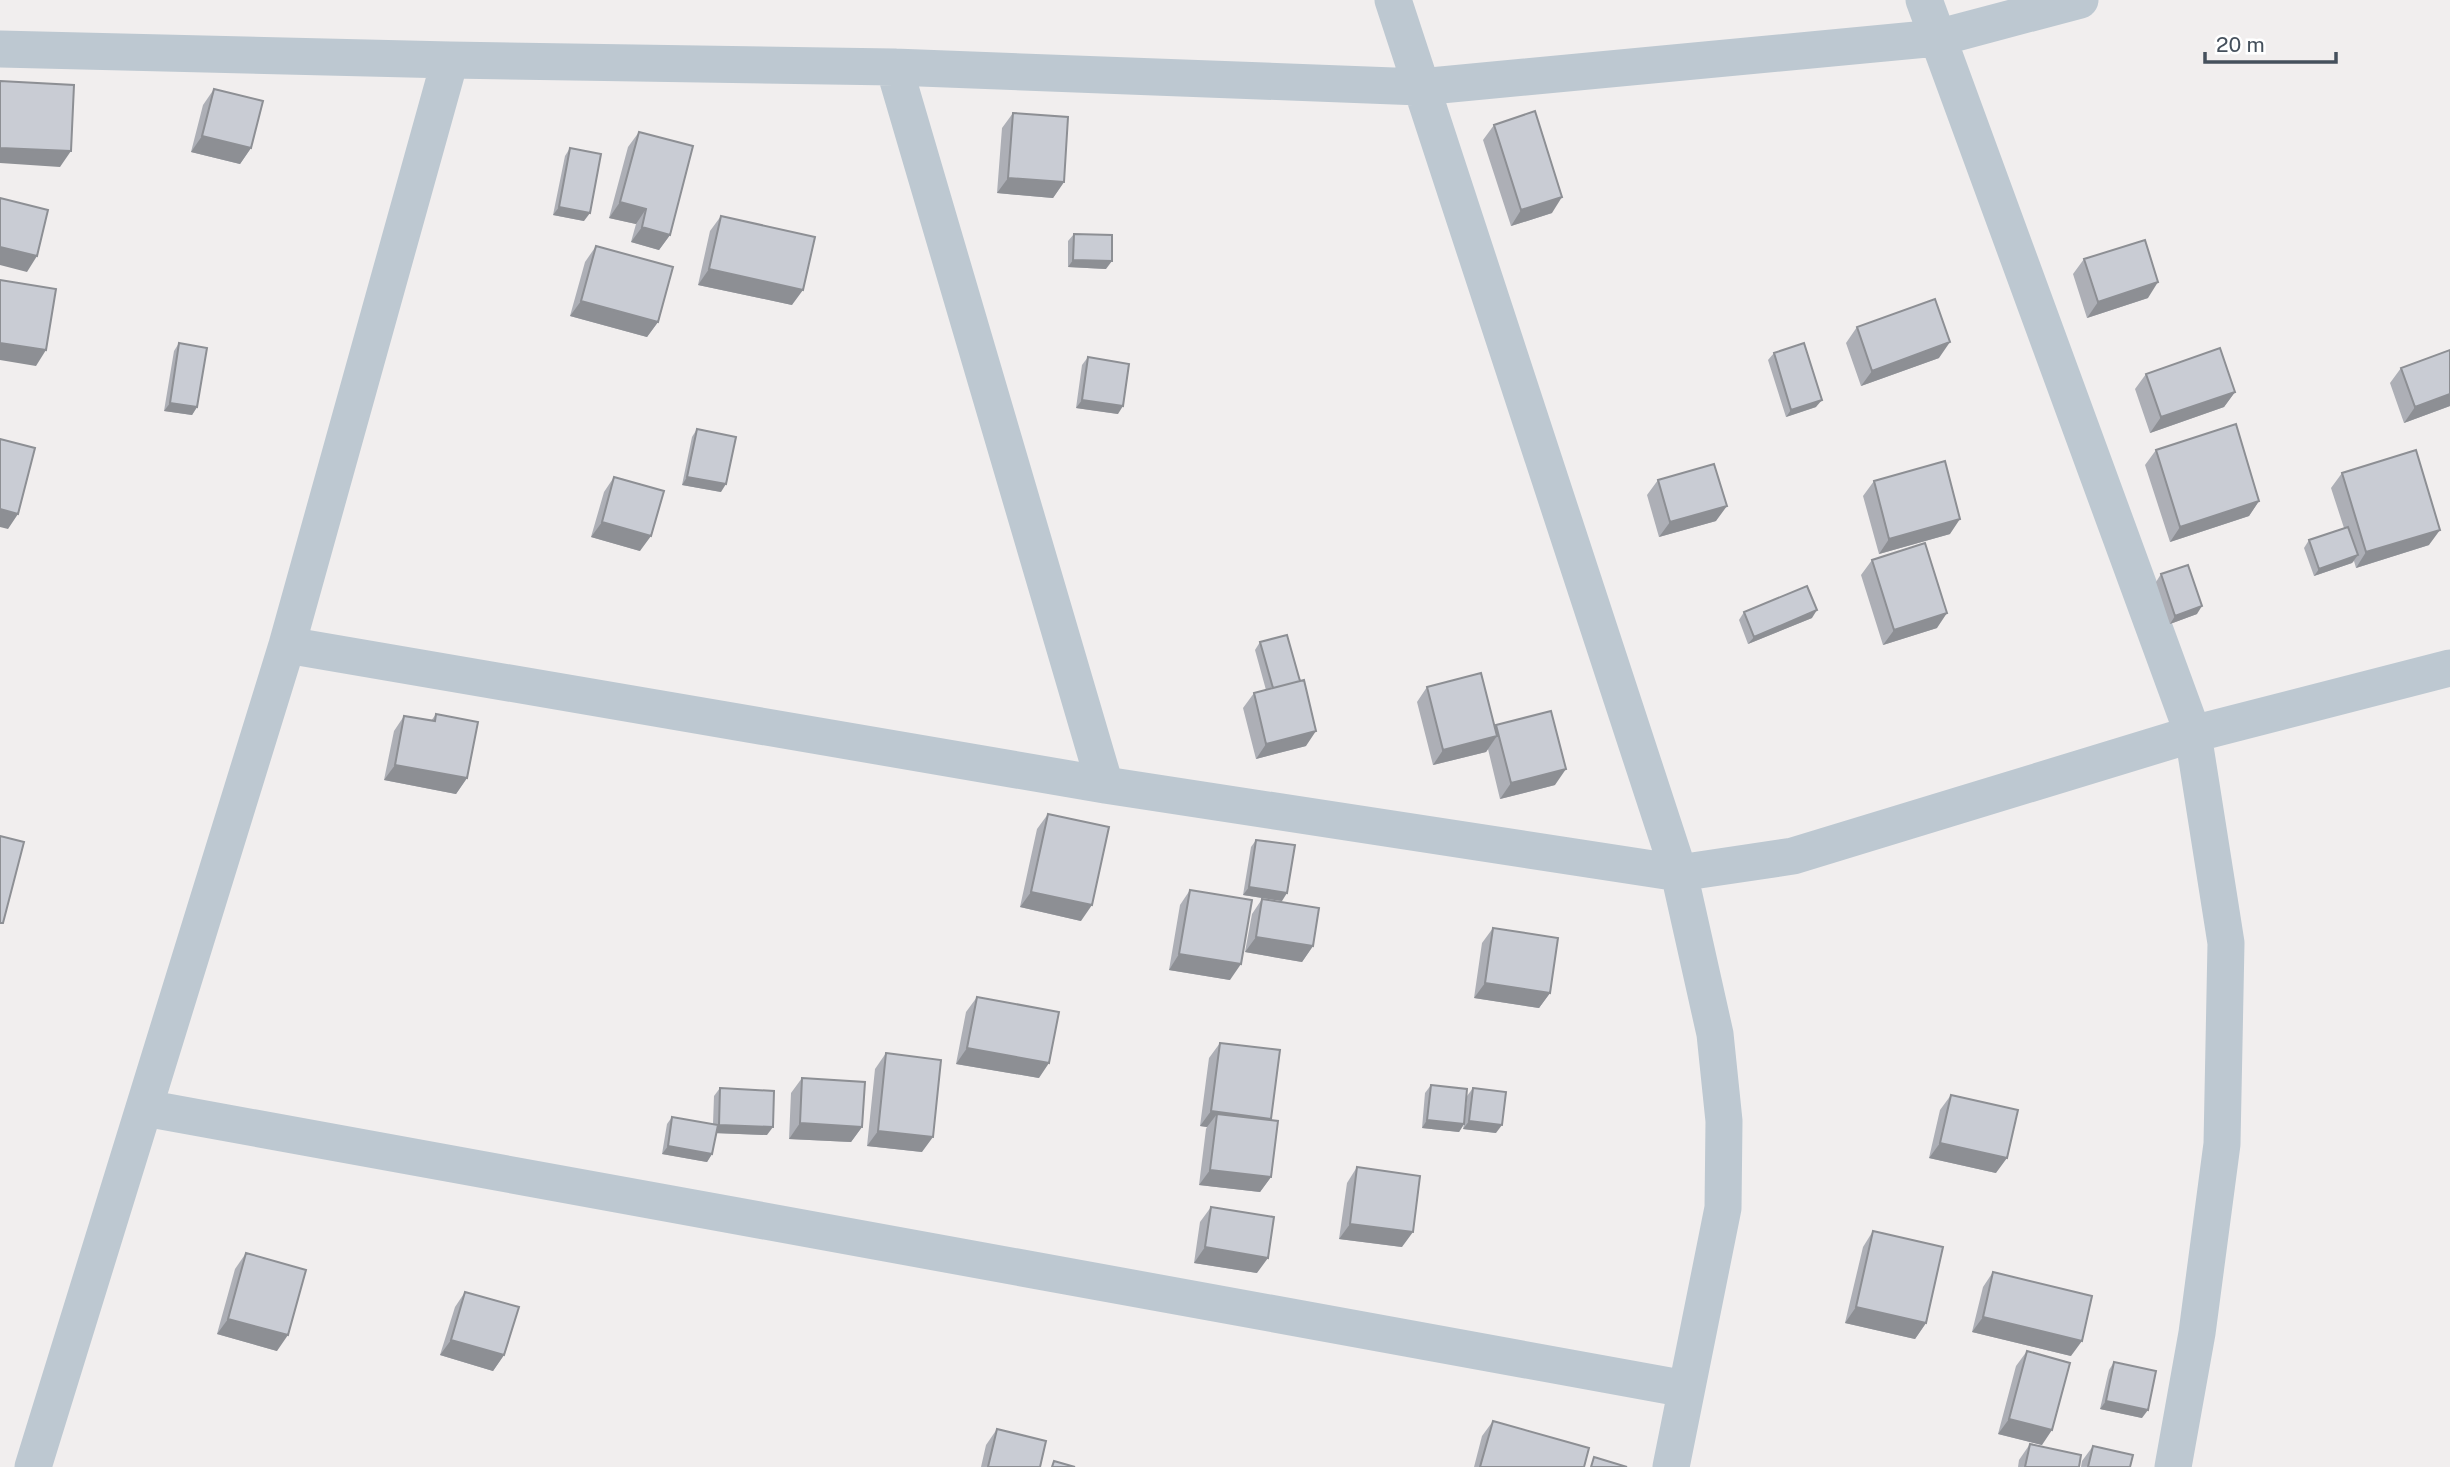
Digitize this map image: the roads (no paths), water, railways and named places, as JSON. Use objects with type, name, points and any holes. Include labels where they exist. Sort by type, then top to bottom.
[{"type":"street","points":[[1393,0],[1679,873],[1715,1034],[1724,1121],[1723,1208],[1671,1467]]},
{"type":"street","points":[[1924,0],[2193,734],[2226,943],[2222,1144],[2197,1333],[2173,1467]]},
{"type":"street","points":[[0,49],[894,67],[1420,86],[1937,38],[2080,0]]},
{"type":"street","points":[[33,1467],[287,645],[450,60]]},
{"type":"street","points":[[894,67],[1105,785]]},
{"type":"street","points":[[287,645],[1105,785],[1679,873],[1793,856],[2193,734],[2450,667]]},
{"type":"street","points":[[145,1108],[1686,1389]]}]
